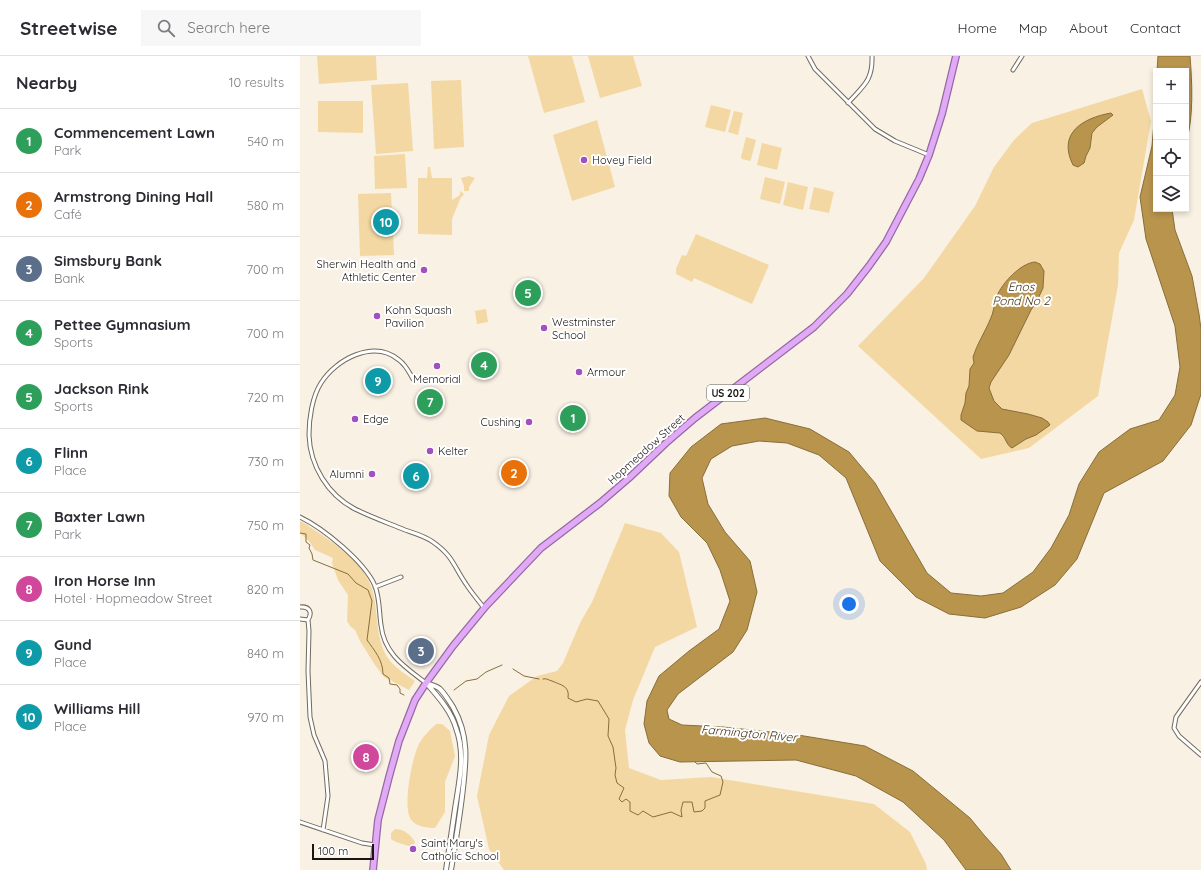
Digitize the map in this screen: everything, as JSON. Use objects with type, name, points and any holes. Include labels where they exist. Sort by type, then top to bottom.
[{"type":"highway","name":"Hopmeadow Street","points":[[373,870],[374,845],[381,806],[399,741],[415,700],[426,683],[453,646],[484,608],[541,548],[600,504],[695,418],[814,327],[847,294],[886,242],[907,203],[929,154],[942,114],[956,56]]},
{"type":"street","points":[[808,56],[815,69],[869,124],[885,136],[929,154]]},
{"type":"street","points":[[848,103],[869,79],[872,56]]},
{"type":"street","points":[[1013,70],[1022,56]]},
{"type":"street","points":[[413,379],[407,368],[400,360],[390,354],[380,352],[369,351],[358,354],[337,366],[325,378],[317,390],[315,397],[309,430],[314,462],[322,479],[346,504],[361,512],[430,540],[444,551],[453,560],[467,586],[484,608]]},
{"type":"street","points":[[300,517],[318,528],[352,556],[367,571],[375,587],[379,605],[382,635],[388,649],[399,662],[426,683],[444,705],[456,726],[462,750],[460,778],[446,870]]},
{"type":"street","points":[[375,587],[400,577]]},
{"type":"street","points":[[300,607],[309,609],[308,671],[310,717],[314,735],[325,761],[328,796],[323,830]]},
{"type":"street","points":[[300,619],[308,620]]},
{"type":"street","points":[[1201,682],[1176,717],[1174,728],[1179,736],[1201,755]]},
{"type":"street","points":[[426,683],[439,688],[449,701],[458,716],[463,729],[466,749],[461,808],[451,870]]},
{"type":"street","points":[[300,822],[362,843],[374,845]]},
{"type":"shaded area","points":[[317,56],[376,56],[377,80],[319,84]]},
{"type":"shaded area","points":[[528,56],[572,56],[585,102],[544,113]]},
{"type":"shaded area","points":[[588,56],[633,56],[642,86],[600,98]]},
{"type":"shaded area","points":[[461,80],[464,147],[434,149],[431,81]]},
{"type":"shaded area","points":[[408,83],[413,151],[376,154],[371,85]]},
{"type":"shaded area","points":[[1142,89],[1151,121],[1134,220],[1119,253],[1118,285],[1098,396],[1029,448],[981,459],[858,346],[924,278],[975,206],[994,167],[1014,140],[1032,123]]},
{"type":"shaded area","points":[[318,101],[363,101],[363,133],[318,132]]},
{"type":"shaded area","points":[[711,105],[731,110],[725,132],[705,127]]},
{"type":"shaded area","points":[[734,111],[743,113],[738,135],[728,132]]},
{"type":"shaded area","name":"Hovey Field","points":[[597,120],[615,187],[572,201],[553,135]]},
{"type":"shaded area","points":[[746,137],[756,140],[750,161],[742,159],[741,157]]},
{"type":"shaded area","points":[[762,143],[782,148],[777,170],[757,165]]},
{"type":"shaded area","points":[[405,154],[407,188],[375,189],[374,156]]},
{"type":"shaded area","points":[[428,167],[430,167],[432,178],[452,178],[452,200],[460,195],[460,191],[464,194],[461,197],[452,219],[452,235],[418,234],[418,178],[427,178]]},
{"type":"shaded area","points":[[469,176],[475,178],[469,187],[469,191],[464,191],[461,178]]},
{"type":"shaded area","points":[[765,177],[785,182],[780,204],[760,199]]},
{"type":"shaded area","points":[[788,182],[808,187],[803,210],[783,205]]},
{"type":"shaded area","points":[[814,187],[834,192],[829,213],[809,209]]},
{"type":"shaded area","points":[[391,193],[394,255],[360,256],[358,194]]},
{"type":"shaded area","points":[[696,234],[769,265],[752,304],[694,278],[692,282],[676,274],[676,269],[682,255],[686,256]]},
{"type":"shaded area","points":[[486,309],[488,322],[477,324],[475,311]]},
{"type":"shaded area","points":[[300,521],[343,551],[360,567],[366,576],[374,596],[379,635],[385,654],[399,670],[415,681],[409,690],[384,677],[375,665],[355,630],[347,621],[348,595],[338,580],[332,563],[333,558],[315,550],[309,541],[300,533]]},
{"type":"shaded area","points":[[625,523],[661,533],[679,552],[697,627],[655,647],[633,700],[625,730],[629,768],[661,780],[711,777],[874,804],[910,832],[926,864],[927,870],[504,870],[489,849],[477,796],[489,735],[509,696],[537,676],[557,671],[563,663],[580,623],[592,602]]},
{"type":"shaded area","points":[[436,724],[442,724],[450,731],[455,756],[445,782],[445,812],[435,828],[428,828],[412,821],[408,811],[407,802],[411,769],[417,749],[423,737]]},
{"type":"shaded area","points":[[395,829],[404,831],[411,837],[415,842],[413,848],[391,839],[391,833]]},
{"type":"water","points":[[1158,56],[1190,56],[1192,88],[1189,133],[1189,68],[1157,68]]},
{"type":"water","points":[[1111,113],[1113,115],[1097,127],[1092,133],[1090,148],[1084,163],[1078,167],[1073,165],[1069,154],[1068,144],[1076,129],[1082,123],[1101,115]]},
{"type":"water","name":"Farmington River","points":[[1153,134],[1153,212],[1172,212],[1175,230],[1192,276],[1201,329],[1201,394],[1191,425],[1163,461],[1104,493],[1077,559],[1055,585],[1021,607],[985,618],[949,614],[916,597],[880,561],[846,478],[819,455],[787,443],[759,441],[732,446],[711,459],[702,478],[708,504],[725,532],[750,561],[757,592],[747,630],[733,652],[678,694],[667,710],[669,719],[682,725],[723,727],[798,735],[865,746],[913,771],[970,818],[1001,854],[1011,870],[966,870],[944,840],[903,802],[856,776],[796,760],[680,762],[660,756],[649,743],[644,724],[647,701],[659,676],[719,629],[730,601],[720,570],[707,543],[681,517],[669,496],[670,473],[691,447],[721,424],[765,418],[810,429],[849,452],[875,483],[927,573],[951,593],[981,596],[1003,593],[1033,572],[1051,548],[1069,515],[1079,484],[1099,452],[1130,429],[1159,420],[1175,395],[1180,367],[1175,326],[1146,239],[1140,197],[1152,146]]},
{"type":"water","name":"Enos Pond No 2","points":[[1035,262],[1040,264],[1044,271],[1043,288],[1009,355],[991,382],[989,388],[994,401],[1002,409],[1042,418],[1050,425],[1036,435],[1026,439],[1012,448],[1008,445],[1000,433],[977,431],[961,420],[961,415],[969,386],[970,369],[974,363],[973,357],[991,317],[999,291],[1013,274],[1024,266]]},
{"type":"waterway","points":[[300,533],[306,534],[306,542],[310,545],[309,548],[313,560],[348,574],[356,583],[368,590],[372,601],[367,640],[380,660],[383,674],[389,678],[390,684],[397,685],[400,689],[400,693],[404,695]]},
{"type":"waterway","points":[[454,690],[466,681],[477,679],[486,672],[502,665]]},
{"type":"waterway","points":[[513,669],[524,676],[539,679]]},
{"type":"waterway","points":[[543,679],[548,679],[564,686],[568,691],[568,698],[576,702],[587,699],[598,701],[609,719],[608,736],[613,747],[616,768],[615,775],[617,783],[624,788],[619,799],[622,802],[626,799],[630,802],[630,811],[638,815],[643,811],[653,817],[671,812],[682,817],[681,810],[683,802],[692,802],[694,812],[702,811],[705,808],[705,801],[720,795],[723,782],[721,776],[712,772],[706,763],[697,764],[695,762]]},
{"type":"place","name":"Hovey Field","points":[[584,160]]},
{"type":"place","name":"Williams Hill","points":[[386,222]]},
{"type":"place","name":"Sherwin Health and Athletic Center","points":[[424,270]]},
{"type":"place","name":"Jackson Rink","points":[[528,293]]},
{"type":"place","name":"Kohn Squash Pavilion","points":[[377,316]]},
{"type":"place","name":"Westminster School","points":[[544,328]]},
{"type":"place","name":"Pettee Gymnasium","points":[[484,365]]},
{"type":"place","name":"Memorial","points":[[437,366]]},
{"type":"place","name":"Armour","points":[[579,372]]},
{"type":"place","name":"Gund","points":[[378,381]]},
{"type":"place","name":"Baxter Lawn","points":[[430,402]]},
{"type":"place","name":"Commencement Lawn","points":[[573,418]]},
{"type":"place","name":"Edge","points":[[355,419]]},
{"type":"place","name":"Cushing","points":[[529,422]]},
{"type":"place","name":"Kelter","points":[[430,451]]},
{"type":"place","name":"Armstrong Dining Hall","points":[[514,473]]},
{"type":"place","name":"Alumni","points":[[372,474]]},
{"type":"place","name":"Flinn","points":[[416,476]]},
{"type":"place","name":"Simsbury Bank","points":[[421,651]]},
{"type":"place","name":"Iron Horse Inn","points":[[366,757]]},
{"type":"place","name":"Saint Mary's Catholic School","points":[[413,849]]}]
